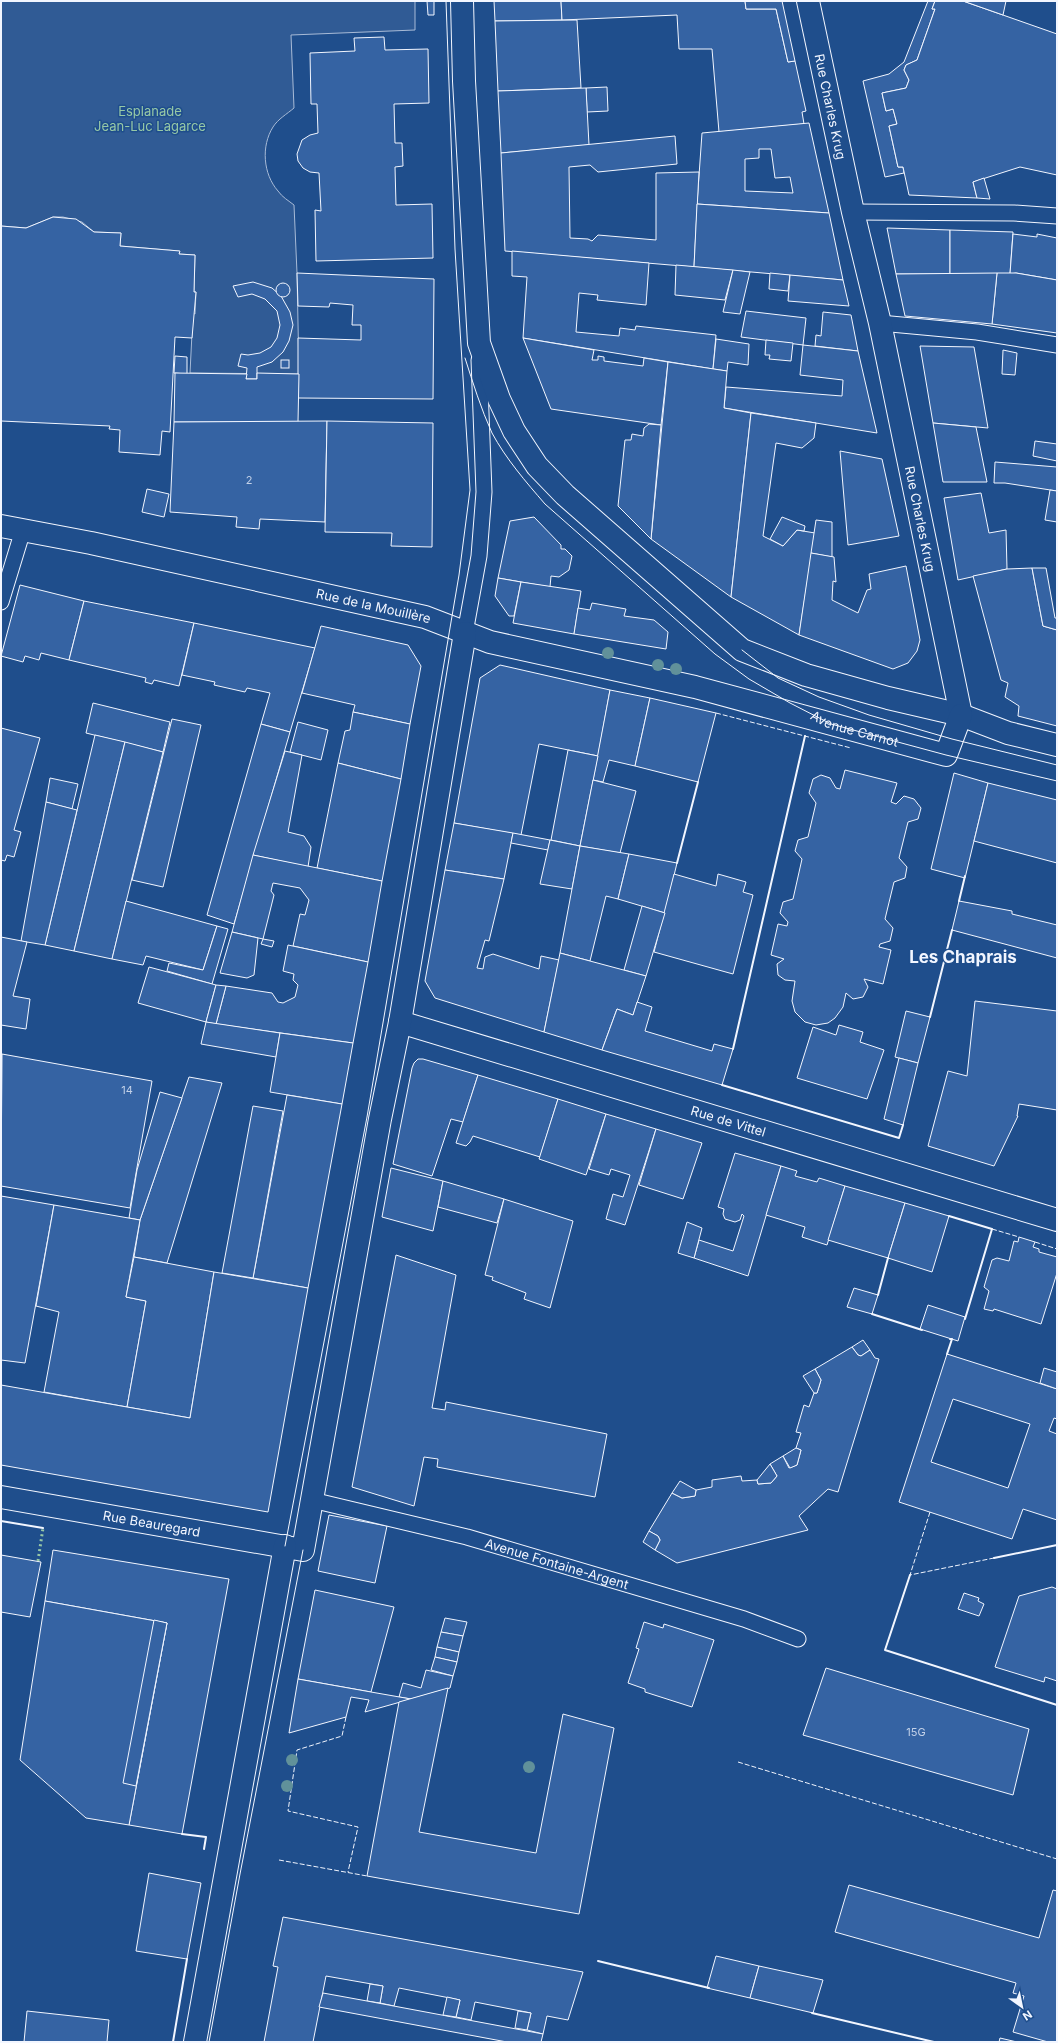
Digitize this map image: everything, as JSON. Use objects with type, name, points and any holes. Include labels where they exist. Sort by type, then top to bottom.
[{"type":"street","points":[[462,1],[464,81],[479,343],[499,399],[514,431],[537,466],[565,496],[742,650],[806,675],[888,698],[961,715],[1008,733],[1057,745]]},
{"type":"street","name":"Rue Charles Krug","points":[[808,1],[853,212],[880,323],[961,715]]},
{"type":"street","name":"Rue de la Mouillère","points":[[1,526],[91,543],[425,617],[490,642],[720,694]]},
{"type":"street","points":[[195,2042],[294,1548],[312,1500],[380,1119],[400,1022],[465,633]]},
{"type":"street","name":"Avenue Carnot","points":[[720,694],[946,755],[961,715]]},
{"type":"street","name":"Rue de Vittel","points":[[400,1022],[1057,1220]]},
{"type":"street","name":"Rue Beauregard","points":[[1,1498],[294,1548]]},
{"type":"lane","points":[[853,212],[1057,216]]},
{"type":"lane","points":[[880,323],[977,332],[1057,345]]},
{"type":"lane","points":[[465,633],[479,556],[484,492],[479,343]]},
{"type":"lane","points":[[1,602],[23,530]]},
{"type":"lane","name":"Avenue Fontaine-Argent","points":[[312,1500],[467,1537],[744,1619],[798,1639]]},
{"type":"green space","name":"Esplanade Jean-Luc Lagarce","points":[[1,1],[415,1],[415,30],[291,35],[294,108],[280,119],[273,127],[269,135],[265,151],[265,160],[269,176],[273,184],[281,195],[294,205],[299,374],[190,373],[193,313],[195,314],[196,292],[194,292],[195,255],[179,254],[179,251],[120,246],[121,233],[94,232],[82,222],[63,217],[53,217],[26,228],[1,226]]},
{"type":"building","points":[[427,1],[434,1],[434,15],[428,15]]},
{"type":"building","points":[[494,1],[561,1],[562,20],[495,21]]},
{"type":"building","points":[[561,1],[745,1],[746,9],[776,9],[788,62],[795,61],[806,111],[802,112],[804,124],[719,132],[712,49],[679,49],[677,15],[562,20]]},
{"type":"building","points":[[745,1],[782,1],[795,61],[788,62],[776,9],[746,9]]},
{"type":"building","points":[[928,1],[935,1],[932,9],[935,9],[917,60],[906,65],[904,70],[909,80],[906,88],[882,93],[886,111],[893,109],[897,124],[889,126],[898,167],[903,167],[904,173],[885,177],[863,81],[889,74],[904,62]]},
{"type":"building","points":[[935,1],[963,1],[1057,34],[1057,175],[1020,167],[973,182],[977,198],[909,195],[903,167],[898,167],[889,126],[897,124],[893,109],[886,111],[882,93],[906,88],[909,80],[904,70],[906,65],[917,60],[935,9],[932,9]]},
{"type":"building","points":[[963,1],[1006,1],[1003,15]]},
{"type":"building","points":[[577,20],[581,88],[498,91],[495,21]]},
{"type":"building","points":[[384,37],[385,50],[428,49],[429,103],[394,104],[395,143],[402,143],[403,166],[395,167],[396,205],[432,204],[433,258],[316,261],[315,210],[321,211],[319,173],[310,172],[303,168],[298,161],[297,154],[302,140],[310,135],[318,133],[317,104],[311,104],[310,53],[355,51],[354,38]]},
{"type":"building","points":[[607,87],[608,111],[587,112],[586,88]]},
{"type":"building","points":[[586,88],[589,145],[501,153],[498,91]]},
{"type":"building","points":[[809,123],[829,213],[697,204],[702,133]],"holes":[[[759,149],[771,149],[775,178],[790,177],[793,193],[745,191],[745,159],[759,158]]]},
{"type":"building","points":[[675,136],[677,164],[598,172],[590,165],[569,167],[570,238],[588,239],[592,241],[598,235],[656,240],[656,173],[699,172],[694,267],[505,251],[501,153]]},
{"type":"building","points":[[984,178],[990,199],[977,198],[973,182]]},
{"type":"building","points":[[697,204],[829,213],[843,280],[694,267]]},
{"type":"building","points":[[53,217],[76,219],[94,232],[121,233],[120,246],[180,251],[179,254],[195,255],[194,292],[196,292],[192,338],[175,337],[170,432],[162,431],[160,455],[119,452],[120,430],[109,429],[110,426],[1,421],[1,226],[26,228]]},
{"type":"building","points":[[887,228],[950,230],[950,274],[896,274]]},
{"type":"building","points":[[950,230],[1013,232],[1010,274],[950,274]]},
{"type":"building","points":[[1013,234],[1037,237],[1037,234],[1057,238],[1057,280],[1016,273],[1010,274]]},
{"type":"building","points":[[512,251],[649,263],[646,305],[597,300],[598,295],[579,293],[576,332],[619,336],[620,328],[635,330],[636,326],[716,335],[713,369],[523,338],[527,277],[512,276]]},
{"type":"building","points":[[676,265],[733,270],[725,300],[675,295]]},
{"type":"building","points":[[733,270],[750,272],[740,314],[723,312]]},
{"type":"building","points":[[297,273],[434,279],[433,399],[298,398],[298,338],[361,340],[361,325],[352,325],[353,305],[330,303],[329,307],[298,306]]},
{"type":"building","points":[[770,273],[790,275],[788,291],[769,289]]},
{"type":"building","points":[[997,273],[1016,273],[1057,280],[1057,333],[992,324]]},
{"type":"building","points":[[997,273],[992,324],[905,316],[896,274]]},
{"type":"building","points":[[790,275],[843,280],[849,306],[788,301]]},
{"type":"building","points":[[253,282],[272,288],[281,296],[290,312],[293,325],[289,341],[283,352],[272,362],[257,367],[257,379],[246,379],[247,368],[238,366],[241,354],[248,355],[260,353],[271,347],[277,338],[280,325],[277,311],[265,299],[252,294],[238,297],[233,286]]},
{"type":"building","points":[[283,283],[288,285],[290,290],[288,295],[283,297],[278,295],[276,290],[278,285]]},
{"type":"building","points":[[746,311],[806,318],[803,345],[741,337]]},
{"type":"building","points":[[823,312],[851,315],[858,351],[815,346],[816,335],[821,336]]},
{"type":"building","points":[[523,338],[594,350],[592,360],[598,360],[598,356],[604,357],[604,361],[643,366],[644,358],[668,362],[661,425],[551,409]]},
{"type":"building","points":[[716,339],[749,344],[748,365],[728,362],[727,371],[713,369]]},
{"type":"building","points":[[766,340],[793,343],[791,361],[769,359],[770,355],[765,355]]},
{"type":"building","points":[[803,345],[858,351],[877,433],[724,408],[726,387],[842,396],[843,380],[800,375]]},
{"type":"building","points":[[920,346],[974,347],[988,428],[933,423]]},
{"type":"building","points":[[1003,350],[1017,353],[1015,375],[1002,374]]},
{"type":"building","points":[[175,356],[187,357],[187,374],[174,373]]},
{"type":"building","points":[[281,360],[289,360],[289,368],[281,368]]},
{"type":"building","points":[[668,362],[727,371],[724,408],[751,413],[731,597],[651,539]]},
{"type":"building","points":[[175,373],[247,374],[246,379],[257,379],[257,373],[299,374],[298,422],[174,422]]},
{"type":"building","points":[[751,413],[816,423],[814,438],[802,448],[776,443],[763,536],[783,546],[797,530],[815,533],[799,635],[731,597]]},
{"type":"building","points":[[327,421],[325,522],[260,519],[259,529],[236,527],[237,517],[170,512],[174,422]]},
{"type":"building","points":[[327,421],[433,423],[432,547],[391,546],[392,533],[325,532]]},
{"type":"building","points":[[933,423],[976,427],[987,482],[943,482]]},
{"type":"building","points":[[649,424],[661,425],[651,539],[618,506],[625,440],[631,440],[632,434],[643,436],[644,428]]},
{"type":"building","points":[[1035,441],[1057,444],[1057,461],[1033,456]]},
{"type":"building","points":[[840,451],[882,459],[899,536],[848,545]]},
{"type":"building","points":[[995,462],[1057,467],[1057,491],[1005,483],[994,483]]},
{"type":"building","points":[[147,489],[169,494],[164,517],[142,512]]},
{"type":"building","points":[[1050,490],[1057,491],[1057,522],[1045,520]]},
{"type":"building","points":[[981,493],[989,533],[1006,530],[1007,569],[958,580],[944,498]]},
{"type":"building","points":[[534,517],[561,545],[561,549],[565,549],[572,556],[569,570],[559,577],[551,576],[550,587],[498,578],[510,521]]},
{"type":"building","points":[[782,517],[805,526],[804,531],[797,530],[783,546],[770,539]]},
{"type":"building","points":[[816,520],[832,522],[832,557],[811,553]]},
{"type":"building","points":[[811,553],[834,557],[836,582],[833,581],[832,600],[858,613],[867,590],[871,589],[869,574],[906,566],[920,640],[917,651],[908,663],[893,669],[799,635]]},
{"type":"building","points":[[1032,568],[1043,626],[1057,630],[1057,726],[1018,716],[1019,706],[1005,697],[1008,683],[1001,680],[973,576],[1007,569]]},
{"type":"building","points":[[1032,568],[1046,568],[1055,618],[1057,618],[1057,630],[1043,626]]},
{"type":"building","points":[[498,578],[521,582],[514,616],[509,616],[495,596]]},
{"type":"building","points":[[521,582],[581,591],[574,634],[513,623]]},
{"type":"building","points":[[20,585],[84,601],[69,660],[41,653],[39,660],[25,656],[23,662],[1,656]]},
{"type":"building","points":[[84,601],[194,623],[179,686],[154,680],[152,684],[145,682],[146,678],[69,660]]},
{"type":"building","points":[[592,603],[626,609],[624,616],[654,620],[668,632],[666,649],[574,634],[578,608],[590,610]]},
{"type":"building","points":[[194,623],[315,648],[290,732],[261,724],[270,693],[247,688],[245,692],[214,685],[215,682],[182,675]]},
{"type":"building","points":[[321,626],[408,645],[421,666],[410,724],[353,712],[355,705],[302,693]]},
{"type":"building","points":[[500,665],[610,690],[598,756],[539,744],[521,835],[454,823],[480,678]]},
{"type":"building","points":[[610,690],[650,698],[635,766],[609,760],[603,782],[593,780]]},
{"type":"building","points":[[650,698],[716,713],[698,782],[635,766]]},
{"type":"building","points":[[93,703],[170,722],[163,752],[86,733]]},
{"type":"building","points":[[353,712],[410,724],[401,779],[338,763],[345,731],[350,730]]},
{"type":"building","points":[[172,719],[201,725],[163,887],[132,880]]},
{"type":"building","points":[[298,722],[328,730],[321,760],[290,752]]},
{"type":"building","points":[[261,724],[290,732],[234,924],[207,915]]},
{"type":"building","points":[[1,728],[40,738],[14,830],[21,832],[14,857],[7,855],[5,861],[1,860]]},
{"type":"building","points":[[95,735],[125,742],[74,951],[45,945]]},
{"type":"building","points":[[125,742],[163,752],[112,959],[74,951]]},
{"type":"building","points":[[568,750],[598,756],[580,846],[551,840]]},
{"type":"building","points":[[285,751],[302,755],[288,832],[304,836],[311,847],[308,867],[253,855]]},
{"type":"building","points":[[338,763],[401,779],[382,881],[317,868]]},
{"type":"building","points":[[845,770],[897,783],[891,802],[896,804],[904,796],[914,799],[921,808],[918,819],[908,822],[899,858],[907,867],[905,878],[894,882],[885,919],[893,928],[890,941],[880,944],[879,947],[891,950],[883,984],[864,979],[868,987],[863,997],[853,999],[846,993],[843,1007],[835,1018],[828,1023],[816,1025],[805,1022],[795,1012],[792,1001],[795,981],[785,980],[778,975],[777,964],[784,959],[771,955],[778,924],[787,926],[788,922],[780,913],[783,902],[793,899],[802,859],[795,851],[798,840],[808,837],[816,803],[809,793],[813,779],[821,775],[830,778],[836,788],[840,789]]},
{"type":"building","points":[[954,773],[988,783],[965,878],[931,869]]},
{"type":"building","points":[[50,778],[78,784],[72,809],[46,802]]},
{"type":"building","points":[[593,780],[636,791],[620,853],[580,846]]},
{"type":"building","points":[[988,783],[1057,800],[1057,863],[974,841]]},
{"type":"building","points":[[46,802],[77,810],[45,945],[21,941]]},
{"type":"building","points":[[454,823],[513,833],[504,879],[445,870]]},
{"type":"building","points":[[513,833],[550,840],[548,850],[511,843]]},
{"type":"building","points":[[550,840],[580,846],[572,889],[540,884]]},
{"type":"building","points":[[580,846],[629,854],[618,899],[606,896],[590,961],[560,953]]},
{"type":"building","points":[[629,854],[677,863],[665,913],[618,899]]},
{"type":"building","points":[[253,855],[382,881],[368,962],[293,946],[300,914],[305,915],[309,900],[300,888],[273,883],[271,891],[274,895],[263,939],[232,932]]},
{"type":"building","points":[[445,870],[504,879],[489,941],[485,940],[477,968],[483,969],[485,957],[493,954],[539,969],[541,956],[559,960],[544,1032],[435,998],[425,981]]},
{"type":"building","points":[[674,874],[716,886],[718,874],[746,882],[743,892],[753,895],[733,974],[654,952]]},
{"type":"building","points":[[126,901],[217,926],[203,970],[146,956],[143,965],[112,959]]},
{"type":"building","points":[[959,901],[1012,911],[1012,914],[1057,925],[1057,958],[952,930]]},
{"type":"building","points":[[642,906],[665,913],[646,976],[624,970]]},
{"type":"building","points":[[217,926],[228,929],[212,984],[167,971],[169,963],[203,970]]},
{"type":"building","points":[[232,932],[258,938],[254,975],[247,978],[220,973]]},
{"type":"building","points":[[1,937],[27,942],[13,996],[30,999],[26,1029],[1,1025]]},
{"type":"building","points":[[263,939],[274,941],[272,947],[261,944]]},
{"type":"building","points":[[288,945],[368,962],[353,1043],[216,1024],[226,986],[272,993],[278,1002],[283,1003],[295,997],[298,985],[293,980],[294,974],[283,971]]},
{"type":"building","points":[[560,953],[646,976],[633,1015],[617,1009],[602,1050],[544,1032]]},
{"type":"building","points":[[149,967],[216,985],[206,1022],[138,1003]]},
{"type":"building","points":[[216,985],[226,986],[216,1024],[206,1022]]},
{"type":"building","points":[[975,1001],[1057,1011],[1057,1110],[1019,1104],[1018,1116],[994,1166],[928,1146],[948,1071],[967,1076]]},
{"type":"building","points":[[637,1002],[652,1007],[645,1031],[712,1051],[714,1044],[733,1049],[722,1085],[602,1050],[617,1009],[633,1015]]},
{"type":"building","points":[[906,1011],[930,1017],[918,1063],[895,1057]]},
{"type":"building","points":[[206,1022],[280,1033],[276,1057],[201,1044]]},
{"type":"building","points":[[839,1025],[863,1032],[860,1042],[884,1050],[867,1099],[797,1078],[813,1027],[836,1035]]},
{"type":"building","points":[[280,1033],[353,1043],[342,1104],[270,1092]]},
{"type":"building","points":[[2,1054],[152,1081],[130,1208],[1,1186]]},
{"type":"building","points":[[899,1058],[918,1063],[903,1125],[884,1119]]},
{"type":"building","points":[[418,1059],[423,1059],[478,1075],[463,1122],[451,1119],[432,1176],[393,1164],[412,1068]]},
{"type":"building","points":[[478,1075],[558,1099],[540,1157],[473,1136],[466,1146],[456,1143]]},
{"type":"building","points":[[189,1077],[222,1083],[167,1263],[134,1257],[140,1220]]},
{"type":"building","points":[[160,1092],[182,1098],[140,1220],[129,1218],[137,1170]]},
{"type":"building","points":[[287,1095],[342,1104],[308,1288],[253,1278]]},
{"type":"building","points":[[558,1099],[606,1114],[586,1175],[539,1159]]},
{"type":"building","points":[[253,1106],[283,1111],[253,1278],[222,1273]]},
{"type":"building","points":[[606,1114],[656,1129],[625,1225],[606,1219],[613,1194],[623,1197],[630,1175],[611,1169],[609,1175],[589,1169]]},
{"type":"building","points":[[656,1129],[702,1143],[683,1199],[639,1185]]},
{"type":"building","points":[[735,1153],[781,1166],[748,1276],[694,1258],[699,1240],[733,1251],[744,1216],[742,1214],[740,1220],[735,1222],[725,1219],[723,1214],[724,1209],[718,1207]]},
{"type":"building","points":[[781,1166],[797,1171],[795,1176],[817,1182],[819,1178],[845,1186],[827,1245],[802,1237],[805,1227],[766,1215]]},
{"type":"building","points":[[391,1168],[443,1181],[433,1231],[382,1217]]},
{"type":"building","points":[[443,1181],[504,1199],[497,1223],[438,1207]]},
{"type":"building","points":[[845,1186],[905,1203],[888,1258],[828,1240]]},
{"type":"building","points":[[1,1196],[54,1205],[25,1363],[1,1360]]},
{"type":"building","points":[[504,1199],[573,1221],[550,1308],[524,1299],[526,1293],[492,1280],[493,1277],[485,1275]]},
{"type":"building","points":[[905,1203],[949,1216],[932,1272],[888,1258]]},
{"type":"building","points":[[54,1205],[140,1220],[126,1297],[146,1301],[127,1407],[44,1392],[59,1312],[36,1306]]},
{"type":"building","points":[[687,1222],[702,1228],[694,1258],[678,1253]]},
{"type":"building","points":[[1019,1237],[1035,1242],[1033,1247],[1039,1249],[1039,1252],[1057,1257],[1057,1273],[1041,1324],[994,1309],[993,1311],[984,1309],[989,1291],[984,1287],[992,1260],[997,1258],[1009,1261],[1014,1241],[1018,1242]]},
{"type":"building","points":[[396,1255],[456,1275],[432,1408],[445,1410],[446,1402],[607,1434],[595,1497],[437,1467],[438,1459],[424,1457],[414,1506],[352,1487]]},
{"type":"building","points":[[134,1257],[214,1272],[190,1418],[127,1407],[146,1301],[126,1297]]},
{"type":"building","points":[[214,1272],[308,1288],[268,1512],[1,1465],[1,1385],[190,1418]]},
{"type":"building","points":[[854,1288],[878,1295],[872,1314],[847,1307]]},
{"type":"building","points":[[928,1305],[965,1317],[958,1341],[920,1329]]},
{"type":"building","points":[[863,1340],[870,1350],[861,1356],[858,1355],[852,1347]]},
{"type":"building","points":[[852,1347],[858,1355],[861,1356],[870,1350],[875,1358],[879,1359],[838,1492],[828,1489],[799,1516],[808,1530],[677,1563],[655,1550],[660,1540],[658,1536],[649,1531],[672,1493],[682,1498],[695,1496],[696,1490],[712,1487],[712,1480],[741,1476],[742,1481],[757,1480],[758,1484],[771,1483],[777,1476],[770,1464],[783,1456],[789,1468],[797,1465],[801,1450],[796,1448],[801,1433],[796,1432],[804,1405],[809,1407],[814,1393],[817,1393],[821,1380],[815,1369]]},
{"type":"building","points":[[947,1354],[1057,1389],[1057,1419],[1054,1418],[1049,1431],[1057,1434],[1057,1520],[1023,1509],[1012,1539],[899,1502]],"holes":[[[953,1399],[1030,1424],[1008,1488],[931,1462]]]},
{"type":"building","points":[[1044,1368],[1057,1372],[1057,1389],[1040,1383]]},
{"type":"building","points":[[815,1369],[821,1380],[817,1393],[814,1393],[803,1376]]},
{"type":"building","points":[[796,1448],[801,1450],[797,1465],[790,1468],[783,1456]]},
{"type":"building","points":[[770,1464],[777,1476],[771,1483],[758,1484],[757,1480]]},
{"type":"building","points":[[680,1481],[696,1490],[695,1496],[682,1498],[672,1493]]},
{"type":"building","points":[[329,1515],[387,1526],[375,1583],[318,1571]]},
{"type":"building","points":[[649,1531],[658,1536],[660,1540],[655,1550],[643,1542]]},
{"type":"building","points":[[53,1550],[229,1579],[182,1834],[129,1825],[167,1623],[45,1601]]},
{"type":"building","points":[[1,1555],[41,1562],[30,1617],[1,1612]]},
{"type":"building","points":[[1052,1587],[1057,1589],[1057,1681],[1045,1677],[1044,1682],[995,1667],[1019,1596]]},
{"type":"building","points":[[315,1590],[394,1607],[371,1692],[298,1679]]},
{"type":"building","points":[[964,1593],[979,1598],[978,1601],[984,1604],[979,1616],[958,1609]]},
{"type":"building","points":[[45,1601],[167,1623],[129,1825],[86,1818],[20,1760]]},
{"type":"building","points":[[445,1618],[467,1622],[463,1636],[441,1632]]},
{"type":"building","points":[[154,1620],[167,1623],[136,1786],[123,1783]]},
{"type":"building","points":[[644,1622],[663,1628],[664,1624],[714,1640],[692,1707],[645,1692],[645,1689],[628,1683],[639,1649],[636,1648]]},
{"type":"building","points":[[441,1632],[463,1636],[459,1652],[437,1647]]},
{"type":"building","points":[[437,1647],[459,1652],[457,1662],[435,1657]]},
{"type":"building","points":[[435,1657],[457,1662],[453,1676],[431,1670]]},
{"type":"building","points":[[826,1668],[1029,1729],[1013,1795],[803,1735]]},
{"type":"building","points":[[426,1670],[453,1676],[450,1688],[411,1699],[399,1697],[403,1683],[421,1688]]},
{"type":"building","points":[[298,1679],[411,1699],[365,1712],[369,1700],[351,1697],[346,1717],[289,1733]]},
{"type":"building","points":[[448,1688],[419,1832],[536,1853],[563,1714],[614,1728],[579,1914],[367,1876],[399,1702]]},
{"type":"building","points":[[149,1873],[201,1883],[187,1959],[136,1951]]},
{"type":"building","points":[[849,1885],[1039,1938],[1053,1890],[1057,1891],[1057,2042],[1048,2042],[1013,2032],[1024,1996],[1013,1993],[1016,1983],[835,1932]]},
{"type":"building","points":[[283,1917],[583,1972],[568,2020],[547,2016],[543,2034],[527,2030],[531,2013],[475,2002],[471,2020],[456,2017],[460,2000],[399,1988],[394,2006],[380,2003],[383,1986],[326,1976],[313,2042],[264,2042],[278,1967],[273,1966]]},
{"type":"building","points":[[716,1956],[759,1966],[750,1998],[707,1988]]},
{"type":"building","points":[[759,1966],[823,1980],[813,2013],[750,1998]]},
{"type":"building","points":[[370,1984],[383,1986],[380,2003],[367,2001]]},
{"type":"building","points":[[323,1993],[543,2034],[541,2042],[507,2042],[319,2007]]},
{"type":"building","points":[[447,1997],[460,2000],[456,2017],[443,2015]]},
{"type":"building","points":[[27,2011],[109,2020],[107,2042],[24,2042]]},
{"type":"building","points":[[518,2011],[531,2013],[527,2030],[515,2028]]},
{"type":"building","points":[[1000,2038],[1017,2042],[999,2042]]},
{"type":"tram line","points":[[285,1546],[367,1117],[459,575],[470,490],[455,249],[446,1]]},
{"type":"tram line","points":[[465,358],[492,433],[510,461],[545,504],[715,654],[749,679],[790,703],[831,724],[946,755],[1057,781]]},
{"type":"tram line","points":[[742,650],[778,678],[819,697],[869,715],[952,739],[1057,765]]},
{"type":"tram line","points":[[209,2042],[303,1550]]},
{"type":"hedge","points":[[38,1561],[43,1528]]},
{"type":"fence","points":[[716,713],[851,748]]},
{"type":"fence","points":[[992,1229],[1019,1237]]},
{"type":"fence","points":[[1035,1242],[1057,1249]]},
{"type":"fence","points":[[930,1512],[910,1575],[994,1558]]},
{"type":"fence","points":[[346,1717],[342,1736],[297,1750],[288,1811],[358,1827],[348,1872]]},
{"type":"fence","points":[[738,1762],[1057,1859]]},
{"type":"fence","points":[[279,1860],[367,1876]]},
{"type":"wall","points":[[733,1049],[805,736]]},
{"type":"wall","points":[[677,863],[698,782]]},
{"type":"wall","points":[[959,901],[965,876]]},
{"type":"wall","points":[[930,1017],[952,930]]},
{"type":"wall","points":[[722,1085],[899,1138],[903,1125]]},
{"type":"wall","points":[[949,1216],[992,1229],[965,1319]]},
{"type":"wall","points":[[878,1295],[888,1258]]},
{"type":"wall","points":[[872,1314],[922,1330]]},
{"type":"wall","points":[[947,1354],[952,1339],[950,1339]]},
{"type":"wall","points":[[1,1521],[43,1528]]},
{"type":"wall","points":[[994,1558],[1057,1545]]},
{"type":"wall","points":[[910,1575],[885,1650],[1057,1705]]},
{"type":"wall","points":[[182,1834],[206,1837],[204,1849]]},
{"type":"wall","points":[[173,2042],[187,1959]]},
{"type":"wall","points":[[598,1961],[709,1988]]},
{"type":"wall","points":[[812,2013],[934,2042]]},
{"type":"district","name":"Les Chaprais","points":[[963,957]]}]
